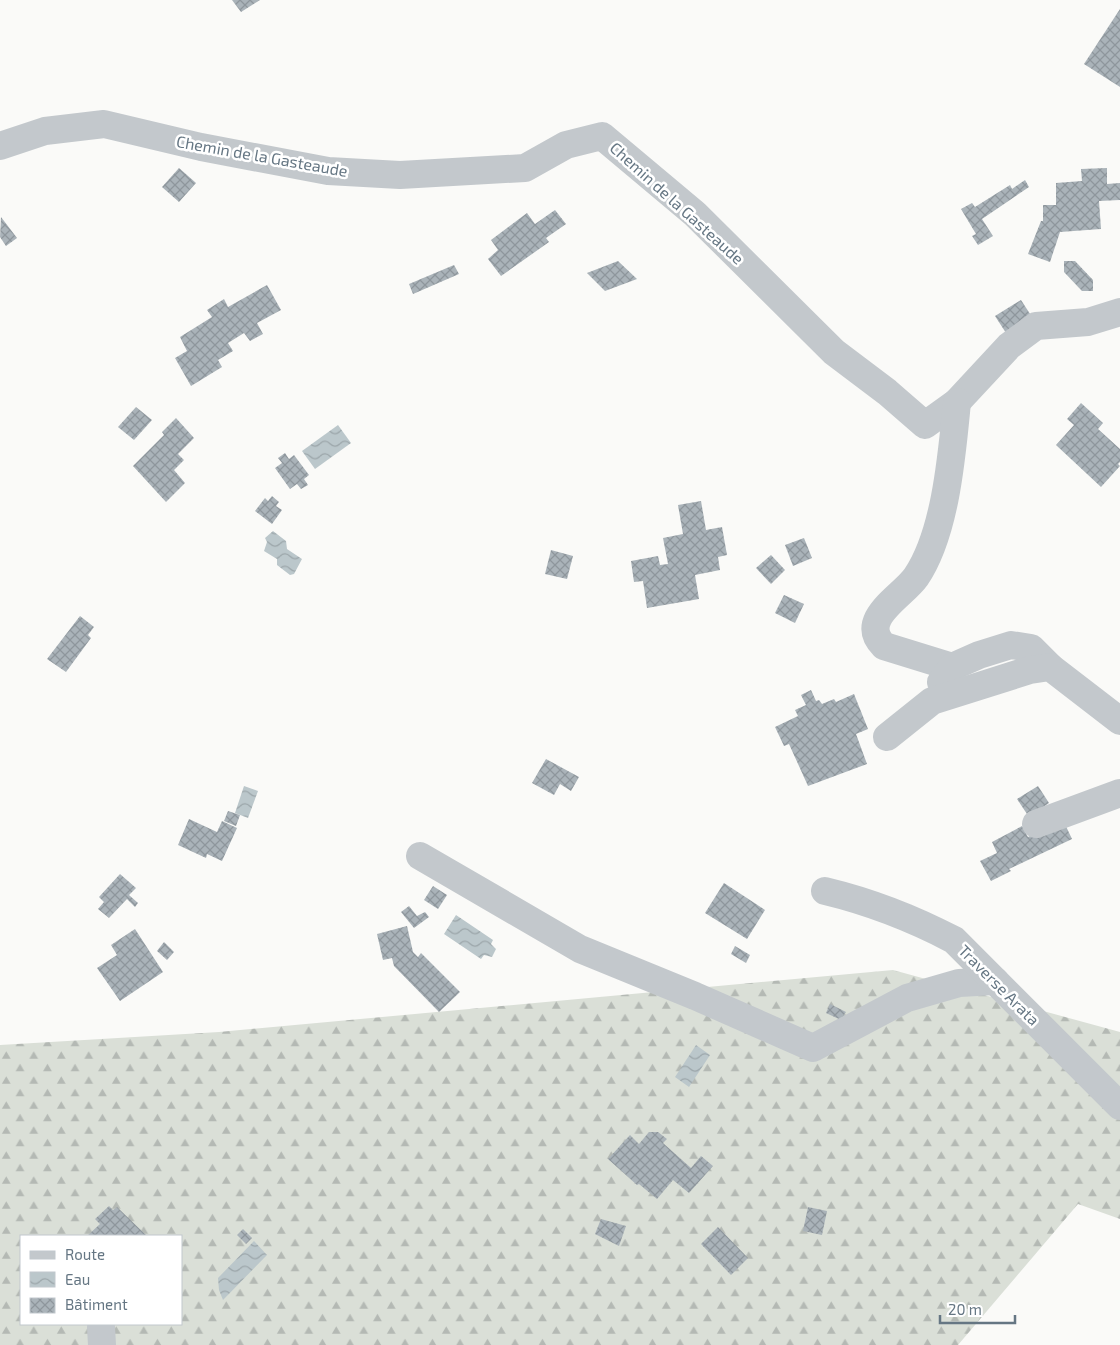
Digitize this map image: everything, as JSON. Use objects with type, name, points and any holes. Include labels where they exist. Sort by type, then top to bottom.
[{"type":"street","name":"Chemin de la Gasteaude","points":[[0,146],[45,131],[104,124],[201,147],[328,171],[400,175],[525,168],[566,145],[602,136],[695,214],[834,352],[887,392],[925,425],[957,402],[1009,346],[1036,326],[1088,322],[1120,312]]},
{"type":"street","points":[[952,668],[884,646],[877,639],[874,630],[878,618],[916,577],[933,540],[947,483],[957,402]]},
{"type":"street","points":[[932,701],[937,686],[952,668],[979,655],[1010,645],[1031,648],[1050,667],[1120,721]]},
{"type":"street","points":[[887,737],[932,701],[1030,670],[1050,667]]},
{"type":"street","points":[[1036,824],[1120,793]]},
{"type":"street","points":[[420,856],[580,949],[695,996],[813,1048],[907,998],[959,983],[995,981]]},
{"type":"street","name":"Traverse Arata","points":[[825,891],[877,906],[919,922],[954,940],[1120,1106]]},
{"type":"green space","points":[[893,970],[1120,1032],[1120,1219],[1078,1204],[958,1345],[0,1345],[0,1045],[219,1032]]},
{"type":"water","points":[[338,425],[351,443],[315,469],[302,451]]},
{"type":"water","points":[[273,531],[286,541],[287,549],[302,559],[294,574],[290,575],[277,565],[277,559],[264,551],[267,542],[265,538]]},
{"type":"water","points":[[244,786],[258,791],[248,818],[235,813]]},
{"type":"water","points":[[456,915],[493,940],[491,944],[496,949],[492,957],[484,955],[481,959],[444,934]]},
{"type":"water","points":[[696,1045],[710,1055],[689,1087],[675,1077]]},
{"type":"water","points":[[254,1241],[267,1255],[223,1300],[219,1290],[218,1278]]},
{"type":"building","points":[[232,0],[260,0],[241,12]]},
{"type":"building","points":[[1120,9],[1120,87],[1084,64]]},
{"type":"building","points":[[179,168],[196,183],[179,202],[162,187]]},
{"type":"building","points":[[1107,168],[1107,184],[1120,183],[1120,200],[1099,201],[1101,229],[1060,232],[1050,262],[1028,254],[1041,221],[1043,221],[1043,205],[1056,205],[1056,183],[1082,181],[1081,169]]},
{"type":"building","points":[[1025,180],[1029,187],[982,219],[993,236],[978,245],[972,236],[976,234],[961,209],[972,203],[975,207],[1010,185],[1012,189]]},
{"type":"building","points":[[555,210],[566,224],[546,238],[549,242],[501,276],[488,259],[498,250],[491,240],[527,213],[535,224]]},
{"type":"building","points":[[1,217],[17,238],[6,246],[0,237]]},
{"type":"building","points":[[618,261],[637,279],[605,291],[587,273]]},
{"type":"building","points":[[1064,261],[1075,261],[1093,280],[1093,291],[1082,291],[1064,272]]},
{"type":"building","points":[[454,265],[459,274],[413,294],[409,284]]},
{"type":"building","points":[[267,285],[281,310],[257,323],[263,334],[250,341],[244,333],[228,343],[233,351],[218,360],[222,367],[191,386],[175,358],[187,351],[180,337],[212,317],[207,310],[224,299],[228,307]]},
{"type":"building","points":[[1021,300],[1032,317],[1006,333],[995,316]]},
{"type":"building","points":[[1081,403],[1103,423],[1098,429],[1120,449],[1120,462],[1118,464],[1120,466],[1101,487],[1056,445],[1074,425],[1067,419]]},
{"type":"building","points":[[136,407],[152,420],[134,440],[118,427]]},
{"type":"building","points":[[176,418],[194,438],[178,454],[184,460],[174,470],[185,483],[166,502],[133,466],[164,435],[162,432]]},
{"type":"building","points":[[285,453],[289,459],[294,455],[309,475],[304,479],[308,485],[301,489],[297,484],[290,489],[275,468],[282,463],[278,458]]},
{"type":"building","points":[[272,496],[279,502],[276,506],[282,510],[272,524],[255,511],[265,498],[268,501]]},
{"type":"building","points":[[701,501],[706,530],[722,527],[727,555],[718,557],[720,570],[695,575],[699,599],[647,608],[643,581],[634,582],[631,561],[658,556],[660,565],[668,564],[663,538],[683,534],[678,505]]},
{"type":"building","points":[[804,538],[812,558],[793,566],[785,545]]},
{"type":"building","points":[[551,550],[573,556],[567,579],[545,574]]},
{"type":"building","points":[[771,555],[785,570],[771,584],[756,568]]},
{"type":"building","points":[[784,595],[804,604],[795,623],[775,613]]},
{"type":"building","points":[[80,616],[94,627],[88,635],[91,638],[66,672],[47,659]]},
{"type":"building","points":[[811,690],[816,701],[819,700],[822,704],[834,699],[836,702],[854,694],[868,729],[856,734],[867,764],[808,786],[789,744],[784,746],[775,727],[798,716],[795,710],[806,705],[801,695]]},
{"type":"building","points":[[546,759],[579,777],[571,791],[560,784],[554,795],[532,783]]},
{"type":"building","points":[[1038,786],[1049,803],[1029,817],[1017,799]]},
{"type":"building","points":[[228,811],[240,815],[236,826],[224,821]]},
{"type":"building","points":[[189,819],[217,832],[222,821],[237,828],[222,861],[207,854],[206,858],[178,845]]},
{"type":"building","points":[[1063,820],[1072,839],[1009,869],[1011,871],[991,881],[980,861],[997,853],[992,842],[1022,826],[1028,837]]},
{"type":"building","points":[[120,874],[136,888],[129,895],[138,903],[135,907],[127,899],[109,918],[98,909],[104,902],[99,897]]},
{"type":"building","points":[[724,883],[765,910],[747,939],[705,913]]},
{"type":"building","points":[[433,886],[447,895],[438,909],[424,900]]},
{"type":"building","points":[[409,906],[417,916],[425,912],[429,917],[414,928],[401,912]]},
{"type":"building","points":[[407,926],[413,952],[418,957],[421,953],[460,992],[439,1012],[394,966],[392,958],[383,960],[377,934]]},
{"type":"building","points":[[135,929],[163,972],[120,1001],[97,968],[117,955],[111,945]]},
{"type":"building","points":[[164,942],[174,952],[167,960],[157,951]]},
{"type":"building","points":[[735,946],[750,955],[746,963],[731,954]]},
{"type":"building","points":[[830,1004],[846,1012],[841,1020],[826,1013]]},
{"type":"building","points":[[649,1132],[658,1132],[667,1139],[663,1143],[691,1168],[701,1156],[713,1166],[689,1193],[673,1180],[657,1199],[639,1184],[637,1185],[608,1159],[630,1135],[639,1144]]},
{"type":"building","points":[[109,1206],[113,1210],[117,1207],[146,1235],[88,1235],[100,1224],[95,1219]]},
{"type":"building","points":[[808,1207],[827,1211],[822,1235],[803,1231]]},
{"type":"building","points":[[601,1219],[626,1226],[619,1246],[595,1234]]},
{"type":"building","points":[[718,1227],[748,1258],[731,1275],[701,1244]]},
{"type":"building","points":[[243,1229],[252,1238],[246,1244],[237,1235]]}]
